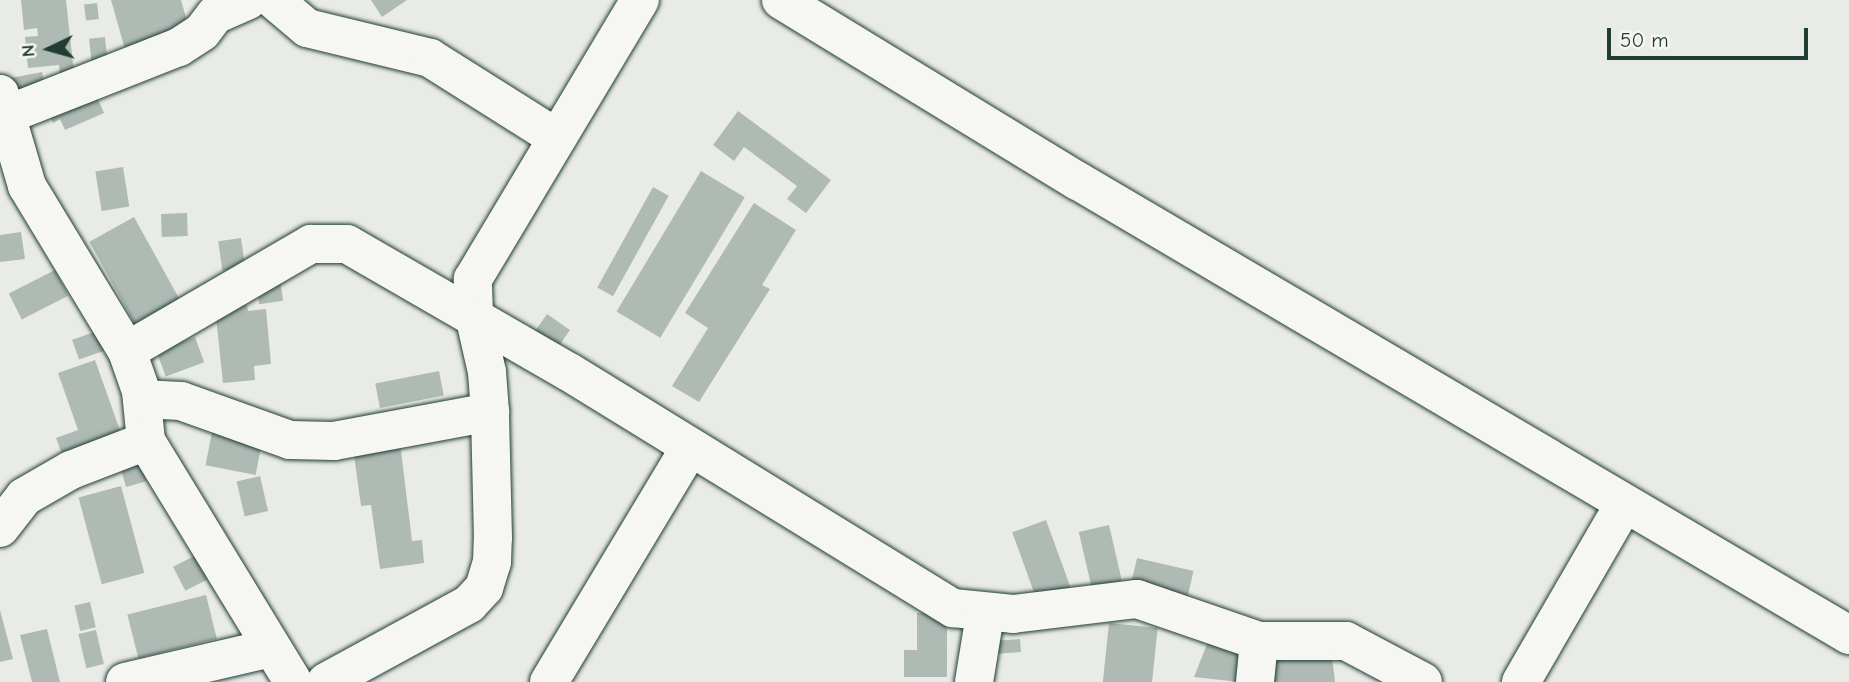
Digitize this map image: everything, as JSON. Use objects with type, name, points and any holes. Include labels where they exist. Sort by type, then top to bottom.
[{"type":"street","points":[[247,0],[215,15],[202,32],[179,47],[3,104],[27,186],[127,351],[142,399],[146,441],[293,682]]},
{"type":"street","points":[[274,0],[307,28],[430,58],[557,138]]},
{"type":"street","points":[[326,682],[469,604],[484,588],[494,538],[490,412],[487,372],[474,315],[473,279],[640,0]]},
{"type":"street","points":[[781,0],[1624,504],[1849,635]]},
{"type":"street","points":[[127,351],[312,244],[347,244],[363,250],[474,315],[942,603],[985,615],[1137,599],[1259,641],[1346,641],[1423,682]]},
{"type":"street","points":[[142,399],[181,401],[290,440],[334,441],[490,412]]},
{"type":"street","points":[[0,528],[24,497],[71,470],[146,441]]},
{"type":"street","points":[[549,682],[690,447]]},
{"type":"street","points":[[1521,682],[1624,504]]},
{"type":"street","points":[[974,682],[985,615]]},
{"type":"street","points":[[1255,682],[1259,641]]},
{"type":"street","points":[[125,682],[271,648]]},
{"type":"building","points":[[21,0],[66,0],[74,73],[60,75],[59,65],[28,68],[25,37],[38,36],[37,28],[24,30]]},
{"type":"building","points":[[111,0],[181,0],[191,35],[126,53]]},
{"type":"building","points":[[371,0],[407,0],[382,17]]},
{"type":"building","points":[[97,3],[99,19],[86,20],[84,5]]},
{"type":"building","points":[[105,37],[108,67],[92,69],[89,39]]},
{"type":"building","points":[[42,72],[46,92],[13,98],[10,78]]},
{"type":"building","points":[[94,90],[104,113],[65,130],[60,119],[53,123],[47,110]]},
{"type":"building","points":[[738,111],[831,180],[806,213],[787,199],[797,186],[744,147],[734,161],[713,145]]},
{"type":"building","points":[[123,167],[129,207],[102,211],[95,171]]},
{"type":"building","points":[[701,171],[745,197],[660,338],[617,312]]},
{"type":"building","points":[[653,187],[669,196],[613,296],[597,288]]},
{"type":"building","points":[[754,203],[796,230],[762,285],[770,289],[699,402],[672,386],[708,328],[685,313]]},
{"type":"building","points":[[187,213],[188,236],[162,237],[161,214]]},
{"type":"building","points":[[134,217],[180,299],[135,324],[89,242]]},
{"type":"building","points":[[21,232],[25,259],[0,262],[0,235]]},
{"type":"building","points":[[241,238],[245,268],[222,271],[218,241]]},
{"type":"building","points":[[55,270],[68,296],[22,319],[9,294]]},
{"type":"building","points":[[280,279],[283,301],[259,304],[256,282]]},
{"type":"building","points":[[247,305],[248,311],[266,309],[271,364],[254,366],[255,380],[223,383],[215,308]]},
{"type":"building","points":[[547,314],[570,330],[558,346],[536,330]]},
{"type":"building","points":[[109,327],[116,347],[79,360],[72,340]]},
{"type":"building","points":[[195,337],[204,362],[166,376],[156,351]]},
{"type":"building","points":[[95,360],[122,436],[63,457],[56,438],[78,430],[58,373]]},
{"type":"building","points":[[439,371],[444,396],[380,408],[375,383]]},
{"type":"building","points":[[213,427],[263,437],[256,475],[206,465]]},
{"type":"building","points":[[400,442],[412,541],[422,540],[424,563],[380,569],[371,505],[361,506],[353,448]]},
{"type":"building","points":[[141,463],[146,481],[126,487],[121,469]]},
{"type":"building","points":[[260,476],[268,511],[245,516],[237,481]]},
{"type":"building","points":[[121,486],[144,573],[102,584],[78,497]]},
{"type":"building","points":[[1046,520],[1071,588],[1037,600],[1012,532]]},
{"type":"building","points":[[1109,525],[1122,581],[1092,588],[1079,532]]},
{"type":"building","points":[[206,550],[218,574],[185,591],[173,567]]},
{"type":"building","points":[[1137,558],[1194,571],[1187,601],[1130,588]]},
{"type":"building","points":[[206,595],[217,639],[138,658],[127,615]]},
{"type":"building","points":[[90,602],[96,627],[80,631],[74,606]]},
{"type":"building","points":[[0,610],[13,659],[0,662]]},
{"type":"building","points":[[917,613],[947,613],[947,677],[904,677],[904,650],[917,650]]},
{"type":"building","points":[[1109,623],[1158,628],[1152,682],[1103,682]]},
{"type":"building","points":[[47,629],[60,682],[32,682],[20,635]]},
{"type":"building","points":[[96,630],[104,664],[86,668],[78,634]]},
{"type":"building","points":[[1020,639],[1021,652],[997,654],[996,641]]},
{"type":"building","points":[[1209,639],[1250,655],[1239,682],[1194,677]]},
{"type":"building","points":[[1331,648],[1335,682],[1272,682],[1269,655]]}]
